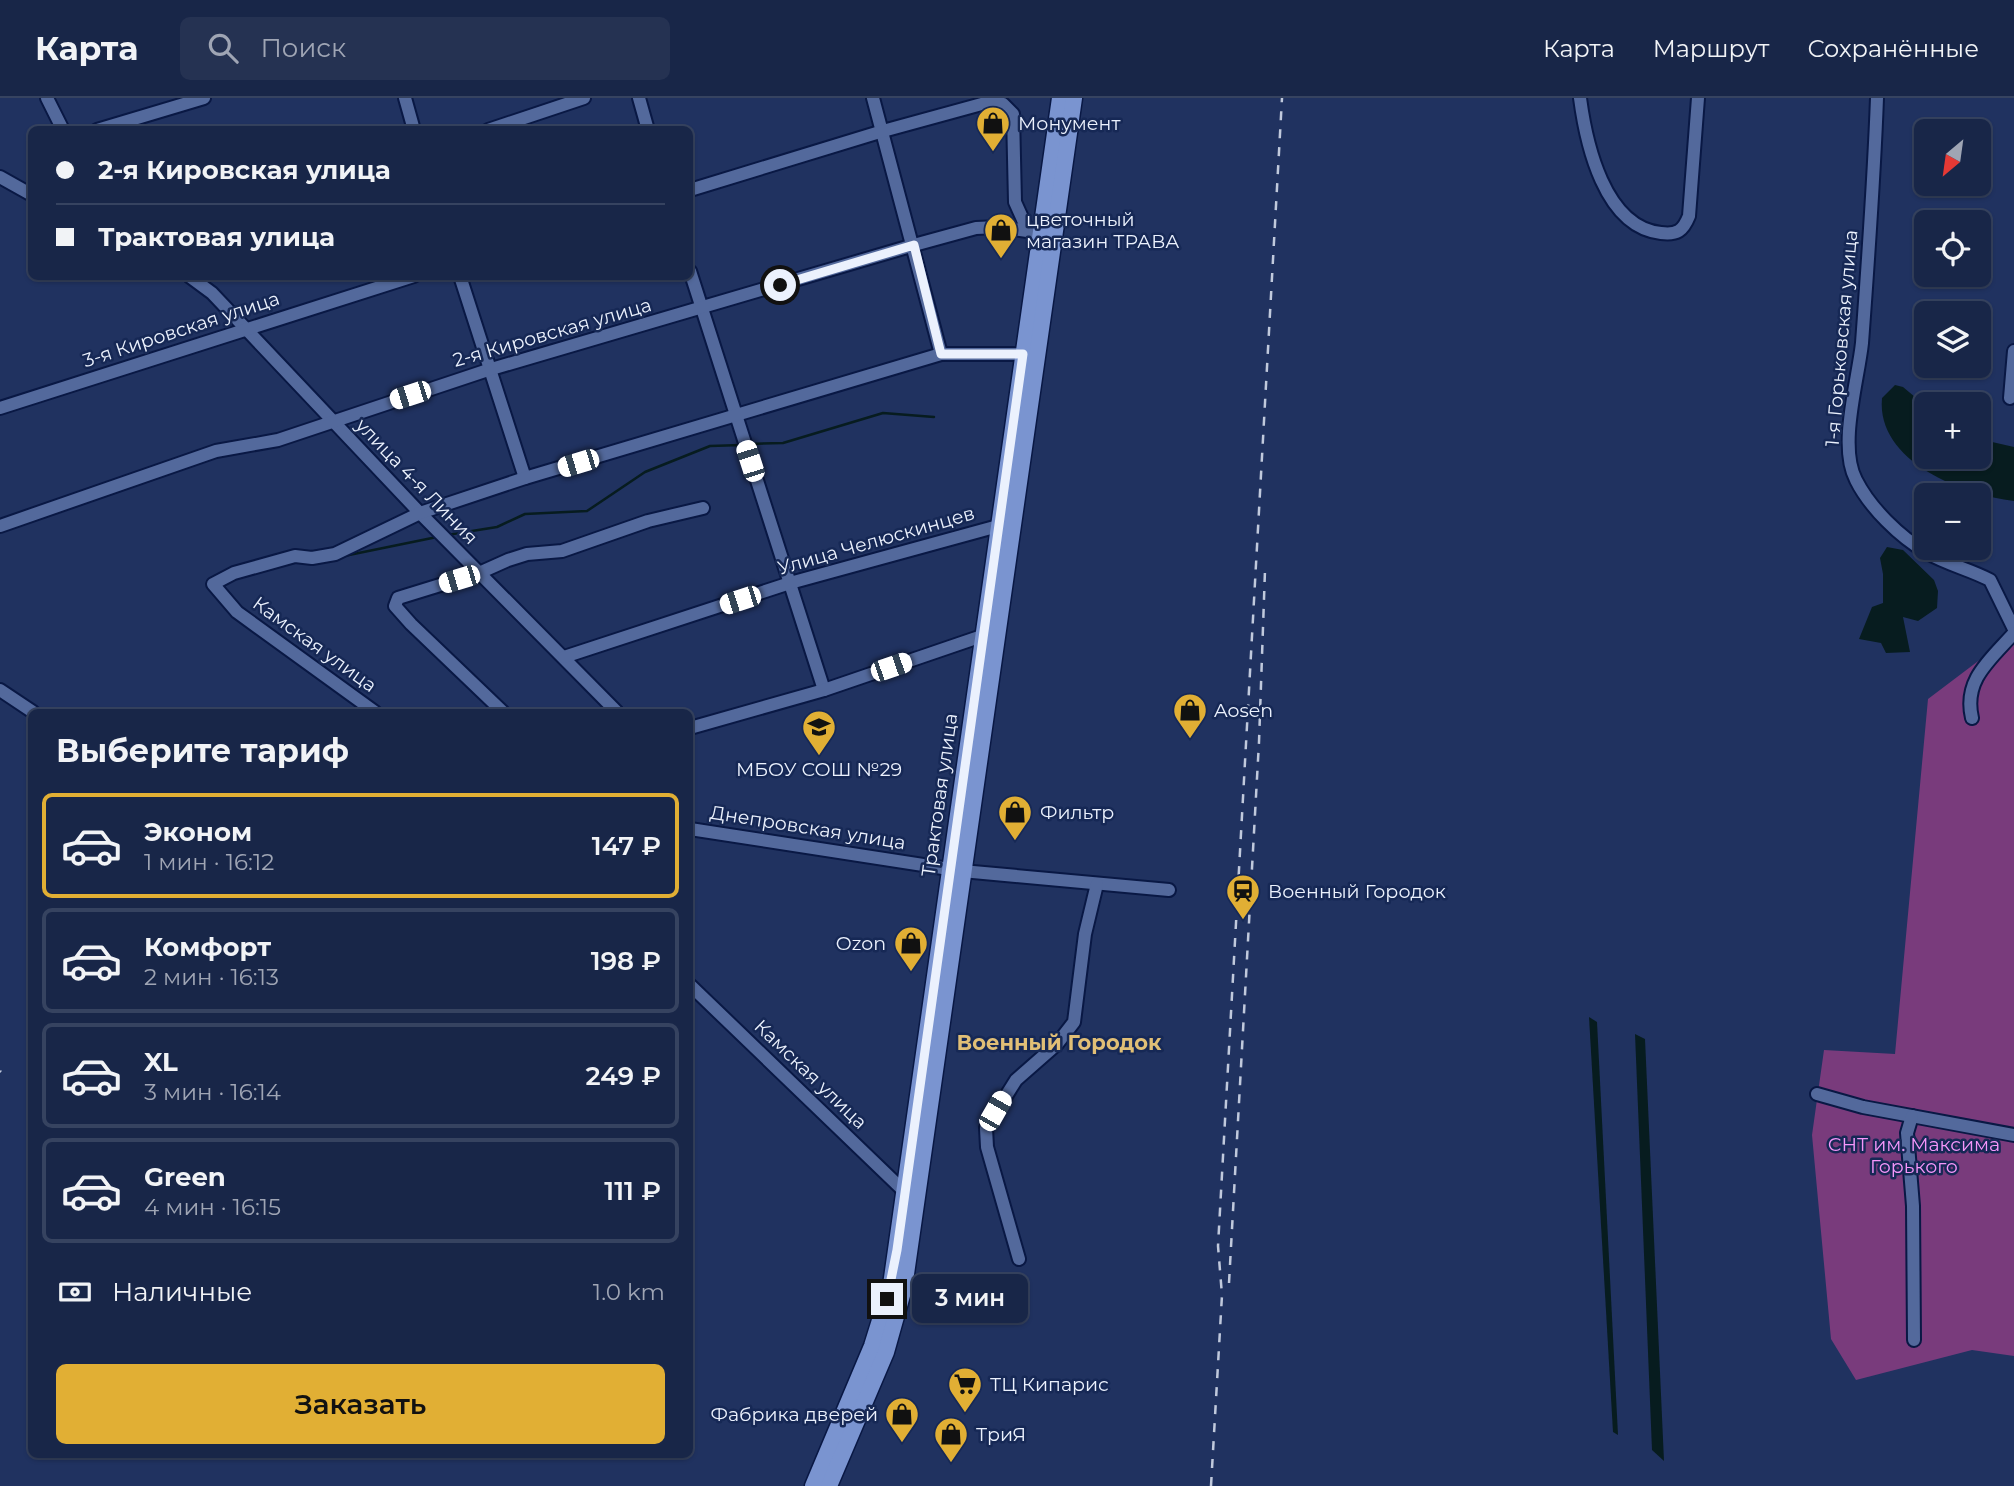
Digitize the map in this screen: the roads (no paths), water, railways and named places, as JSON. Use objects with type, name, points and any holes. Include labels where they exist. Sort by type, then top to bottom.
[{"type":"main road","name":"Трактовая улица","points":[[829,1486],[886,1352],[904,1288],[982,636],[1023,354],[1034,232],[1060,98]]},
{"type":"main road","name":"Трактовая улица","points":[[813,1486],[884,1313],[897,1250],[1074,98]]},
{"type":"street","points":[[47,98],[62,126]]},
{"type":"street","points":[[110,126],[204,98]]},
{"type":"street","points":[[405,98],[413,126]]},
{"type":"street","points":[[500,126],[584,98]]},
{"type":"street","points":[[639,98],[647,126]]},
{"type":"street","points":[[873,98],[941,354]]},
{"type":"street","points":[[1580,98],[1586,139],[1609,194],[1624,213],[1651,232],[1674,234],[1684,229],[1689,216],[1698,98]]},
{"type":"street","name":"1-я Горьковская улица","points":[[1878,98],[1860,360],[1851,427],[1851,468],[1857,482],[1882,515],[1912,542],[1927,553],[1990,580],[2014,631]]},
{"type":"street","points":[[693,189],[989,102],[1003,104],[1013,114],[1015,202],[1034,232]]},
{"type":"street","points":[[0,177],[28,193]]},
{"type":"street","name":"2-я Кировская улица","points":[[0,526],[199,456],[235,446],[278,440],[488,370],[914,245],[976,228],[999,227],[1034,232]]},
{"type":"street","name":"улица 4-я Линия","points":[[195,280],[212,293],[420,513],[614,709]]},
{"type":"street","name":"3-я Кировская улица","points":[[0,408],[401,280]]},
{"type":"street","points":[[461,280],[525,478]]},
{"type":"street","points":[[693,280],[824,690]]},
{"type":"street","points":[[2010,398],[2014,351]]},
{"type":"street","points":[[420,513],[525,478],[941,354],[1023,354]]},
{"type":"street","points":[[500,709],[411,624],[395,606],[398,598],[479,573],[527,554],[562,551],[648,521],[703,508]]},
{"type":"street","name":"Камская улица","points":[[371,709],[237,612],[213,584],[234,573],[295,556],[312,558],[335,554],[420,513]]},
{"type":"street","name":"Улица Челюскинцев","points":[[565,657],[790,583],[998,526]]},
{"type":"street","points":[[1972,718],[1968,703],[1972,684],[2014,631]]},
{"type":"street","points":[[693,727],[824,690],[982,636]]},
{"type":"street","points":[[0,690],[28,709]]},
{"type":"street","name":"Днепровская улица","points":[[693,829],[956,870],[1169,890]]},
{"type":"street","points":[[1019,1259],[987,1147],[986,1128],[1016,1080],[1058,1044],[1074,1023],[1085,934],[1097,884]]},
{"type":"street","name":"Камская улица","points":[[693,988],[905,1192]]},
{"type":"street","points":[[1817,1094],[1863,1107],[2014,1135]]},
{"type":"street","points":[[1912,1116],[1907,1133],[1913,1206],[1914,1340]]},
{"type":"waterway","points":[[749,444],[783,443],[883,413],[934,417]]},
{"type":"waterway","points":[[447,535],[497,527],[525,514],[587,511],[645,472],[710,446],[742,445]]},
{"type":"waterway","points":[[344,556],[437,537]]},
{"type":"railway","points":[[1211,1486],[1222,1295],[1218,1246],[1282,98]]},
{"type":"railway","points":[[1229,1283],[1259,742],[1265,570]]},
{"type":"place","name":"Монумент","points":[[993,153]]},
{"type":"place","name":"цветочный магазин ТРАВА","points":[[1001,260]]},
{"type":"place","name":"Aosen","points":[[1190,740]]},
{"type":"place","name":"МБОУ СОШ №29","points":[[819,757]]},
{"type":"place","name":"Фильтр","points":[[1015,842]]},
{"type":"place","name":"Военный Городок","points":[[1243,921]]},
{"type":"place","name":"Ozon","points":[[911,973]]},
{"type":"place","name":"ТЦ Кипарис","points":[[965,1414]]},
{"type":"place","name":"Фабрика дверей","points":[[902,1444]]},
{"type":"place","name":"ТриЯ","points":[[951,1464]]},
{"type":"district","name":"Военный Городок","points":[[1059,1043]]},
{"type":"park label","name":"СНТ им. Максима Горького","points":[[1914,1155]]}]
